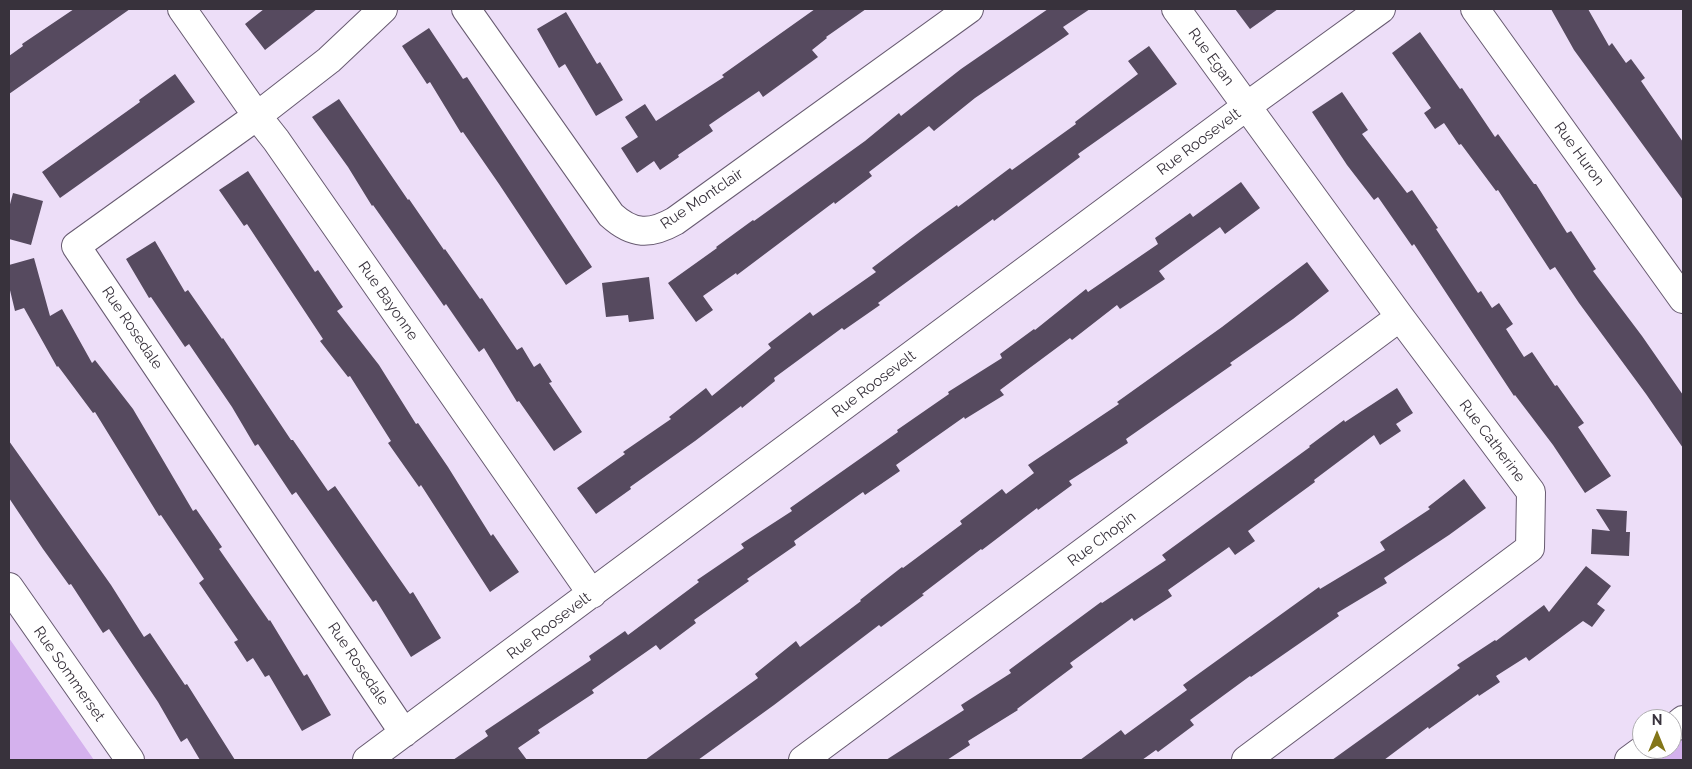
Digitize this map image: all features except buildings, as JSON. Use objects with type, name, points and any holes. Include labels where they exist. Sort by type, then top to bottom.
[{"type":"street","name":"Rue Bayonne","points":[[182,9],[276,140],[592,594]]},
{"type":"street","name":"Rue Rosedale","points":[[383,9],[328,60],[257,116],[76,246],[404,733]]},
{"type":"street","name":"Rue Montclair","points":[[466,9],[611,214],[622,225],[636,230],[650,231],[675,221],[968,9]]},
{"type":"street","name":"Rue Egan","points":[[1176,9],[1247,106]]},
{"type":"street","name":"Rue Roosevelt","points":[[367,760],[1247,106],[1381,9]]},
{"type":"street","name":"Rue Huron","points":[[1475,9],[1683,299]]},
{"type":"street","name":"Rue Catherine","points":[[1246,760],[1530,548],[1531,492],[1400,318],[1247,106]]},
{"type":"street","name":"Rue Chopin","points":[[803,760],[1400,318]]},
{"type":"street","name":"Rue Sommerset","points":[[9,587],[130,760]]},
{"type":"shaded area","points":[[9,638],[94,760],[9,760]]},
{"type":"shaded area","points":[[1682,740],[1683,760],[1655,760],[1682,759]]}]
